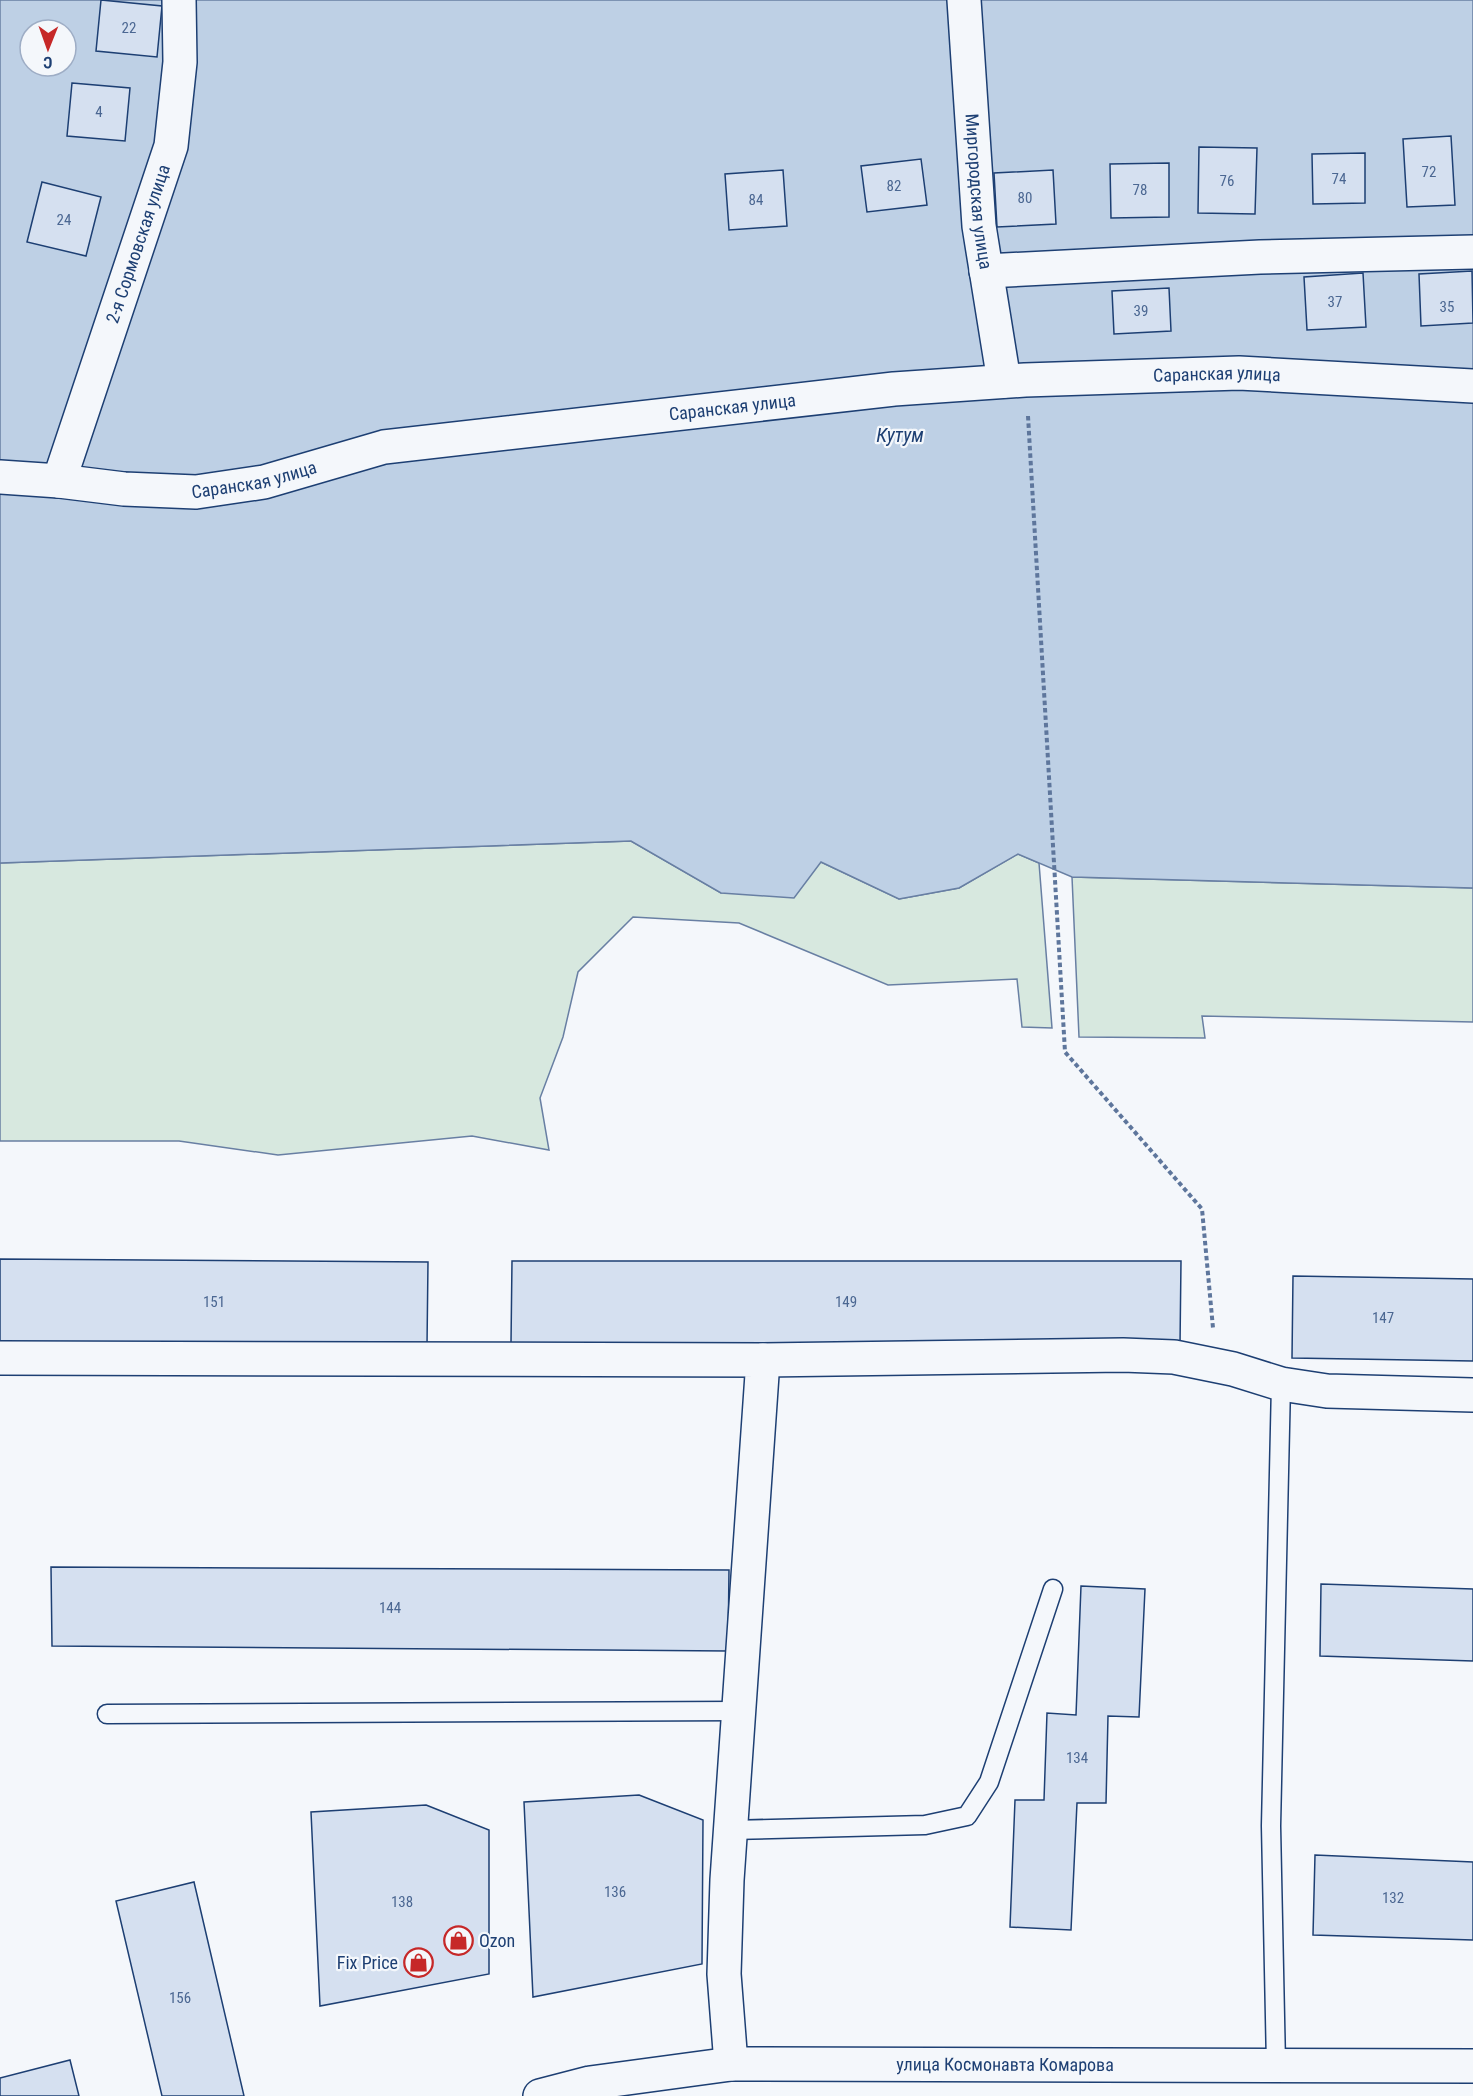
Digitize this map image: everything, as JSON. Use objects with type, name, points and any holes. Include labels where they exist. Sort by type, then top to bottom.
[{"type":"street","name":"2-я Сормовская улица","points":[[59,481],[171,146],[180,62],[179,0]]},
{"type":"street","name":"Миргородская улица","points":[[964,0],[979,226],[986,271],[1014,380]]},
{"type":"street","points":[[986,271],[1260,257],[1473,252]]},
{"type":"street","name":"Саранская улица","points":[[0,477],[124,489],[196,492],[264,482],[384,447],[894,389],[1014,380],[1239,373],[1473,386]]},
{"type":"street","points":[[0,1358],[763,1360],[1122,1355],[1174,1357],[1281,1384],[1327,1391],[1473,1395]]},
{"type":"street","points":[[731,2064],[724,1974],[730,1830],[763,1360]]},
{"type":"street","name":"улица Космонавта Комарова","points":[[540,2096],[590,2083],[731,2064],[1473,2066]]},
{"type":"lane","points":[[1276,2065],[1271,1826],[1281,1384]]},
{"type":"lane","points":[[730,1830],[925,1825],[967,1816],[989,1782],[1053,1588]]},
{"type":"lane","points":[[107,1714],[739,1711]]},
{"type":"path","points":[[1014,380],[1031,468],[1065,1052],[1202,1209],[1217,1366]]},
{"type":"shaded area","points":[[631,841],[721,893],[821,862],[899,899],[959,888],[1018,854],[1039,863],[1052,1028],[1022,1027],[1017,979],[888,985],[739,923],[633,917],[578,972],[563,1037],[540,1098],[549,1150],[472,1136],[278,1155],[179,1141],[0,1141],[0,863]]},
{"type":"shaded area","points":[[1072,877],[1473,888],[1473,1022],[1202,1016],[1205,1038],[1079,1037]]},
{"type":"water","name":"Кутум","points":[[0,0],[1473,0],[1473,888],[1072,877],[1018,854],[959,888],[899,899],[821,862],[794,898],[721,893],[631,841],[0,863]]},
{"type":"building","points":[[101,0],[162,6],[157,57],[96,51]]},
{"type":"building","points":[[72,83],[130,88],[125,141],[67,136]]},
{"type":"building","points":[[1451,136],[1455,205],[1407,207],[1403,139]]},
{"type":"building","points":[[1199,147],[1257,148],[1255,214],[1198,213]]},
{"type":"building","points":[[1365,153],[1365,203],[1313,204],[1312,154]]},
{"type":"building","points":[[921,159],[927,205],[867,212],[861,166]]},
{"type":"building","points":[[1169,163],[1169,217],[1111,218],[1110,164]]},
{"type":"building","points":[[783,170],[787,226],[729,230],[725,174]]},
{"type":"building","points":[[1053,170],[1056,224],[997,227],[994,173]]},
{"type":"building","points":[[42,182],[101,197],[86,256],[27,242]]},
{"type":"building","points":[[1472,271],[1473,323],[1421,326],[1419,274]]},
{"type":"building","points":[[1363,273],[1366,327],[1307,330],[1304,277]]},
{"type":"building","points":[[1169,288],[1171,331],[1114,334],[1112,291]]},
{"type":"building","points":[[0,1259],[428,1262],[427,1346],[0,1342]]},
{"type":"building","points":[[512,1261],[1181,1261],[1180,1345],[511,1343]]},
{"type":"building","points":[[1293,1276],[1473,1279],[1473,1361],[1292,1358]]},
{"type":"building","points":[[51,1567],[729,1570],[728,1651],[52,1646]]},
{"type":"building","points":[[1321,1584],[1473,1589],[1473,1661],[1320,1656]]},
{"type":"building","points":[[1081,1586],[1145,1589],[1139,1717],[1108,1716],[1106,1803],[1077,1803],[1071,1930],[1010,1927],[1015,1800],[1044,1800],[1047,1713],[1076,1715]]},
{"type":"building","points":[[639,1795],[703,1820],[702,1964],[533,1997],[524,1802]]},
{"type":"building","points":[[426,1805],[489,1830],[489,1974],[320,2006],[311,1812]]},
{"type":"building","points":[[1315,1855],[1473,1862],[1473,1940],[1313,1935]]},
{"type":"building","points":[[194,1882],[244,2096],[162,2096],[116,1901]]},
{"type":"building","points":[[70,2060],[79,2096],[0,2096],[0,2078]]},
{"type":"place","name":"Ozon","points":[[458,1941]]},
{"type":"place","name":"Fix Price","points":[[419,1963]]}]
